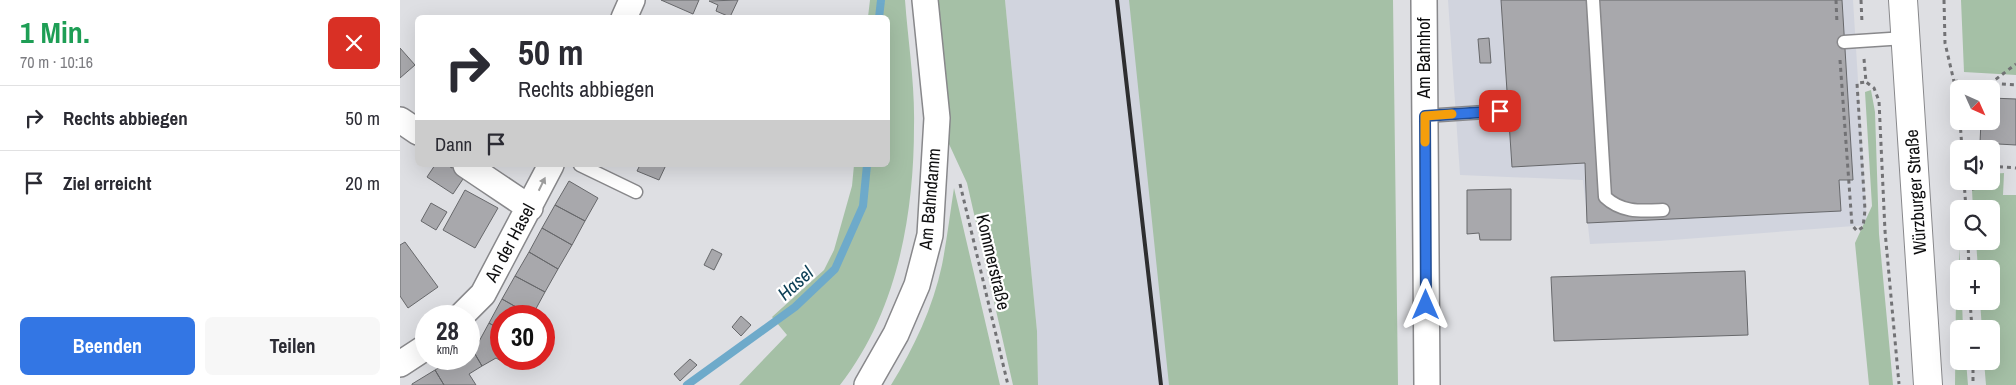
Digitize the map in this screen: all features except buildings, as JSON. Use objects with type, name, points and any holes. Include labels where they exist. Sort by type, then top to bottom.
[{"type":"main road","name":"Würzburger Straße","points":[[1902,0],[1928,385]]},
{"type":"street","points":[[625,15],[632,0]]},
{"type":"street","name":"Am Bahndamm","points":[[866,385],[896,334],[917,285],[930,235],[937,118],[925,0]]},
{"type":"street","name":"Am Bahnhof","points":[[1424,0],[1427,385]]},
{"type":"street","points":[[400,120],[415,130]]},
{"type":"street","points":[[469,167],[530,208]]},
{"type":"street","name":"An der Hasel","points":[[472,305],[483,294],[550,167]]},
{"type":"street","points":[[400,364],[415,354]]},
{"type":"lane","points":[[1593,0],[1605,197],[1612,204],[1630,210],[1663,210]]},
{"type":"lane","points":[[1844,42],[1905,38]]},
{"type":"lane","points":[[1425,116],[1500,111]]},
{"type":"lane","points":[[584,167],[636,192]]},
{"type":"path","points":[[1836,0],[1838,29]]},
{"type":"path","points":[[1944,0],[1945,43],[1954,80]]},
{"type":"path","points":[[1840,59],[1852,225],[1857,231],[1863,227],[1865,210],[1856,83],[1866,82]]},
{"type":"path","points":[[1995,80],[2016,64]]},
{"type":"path","points":[[2000,84],[2016,85]]},
{"type":"path","points":[[1874,88],[1878,101],[1886,231],[1899,385]]},
{"type":"path","name":"Kommerstraße","points":[[934,158],[953,166],[961,188],[1008,385]]},
{"type":"path","points":[[2000,167],[2016,168]]},
{"type":"path","points":[[1973,370],[1973,385]]},
{"type":"shaded area","points":[[1005,0],[1330,0],[1361,385],[1038,385],[1037,331]]},
{"type":"shaded area","points":[[1448,0],[1853,0],[1867,225],[1659,241],[1590,244],[1583,180],[1460,175]]},
{"type":"green space","points":[[870,0],[905,0],[913,94],[913,160],[906,228],[888,295],[876,326],[860,357],[840,385],[739,385],[787,335],[772,317],[824,270],[834,250],[852,186],[854,167],[890,167],[890,15],[868,15]]},
{"type":"green space","points":[[925,0],[1005,0],[1037,331],[1038,385],[1013,385],[967,183],[937,118]]},
{"type":"green space","points":[[1129,0],[1393,0],[1398,385],[1169,385]]},
{"type":"green space","points":[[1961,0],[2016,0],[2016,75],[1964,72]]},
{"type":"green space","points":[[1871,90],[1875,112],[1879,234],[1893,385],[1869,385],[1855,243],[1872,206],[1865,92]]},
{"type":"green space","points":[[2000,173],[2004,173],[2003,195],[2016,195],[2016,385],[1986,385],[1985,370],[2000,370],[2000,320],[1981,320],[1981,310],[2000,310],[2000,260],[1977,260],[1977,250],[2000,250],[2000,200],[1973,200],[1972,190],[2000,190]]},
{"type":"green space","points":[[954,188],[1000,385],[891,385],[915,342],[928,312],[938,281]]},
{"type":"green space","points":[[1956,310],[1962,310],[1963,320],[1956,320]]},
{"type":"green space","points":[[1955,370],[1967,370],[1968,385],[1955,385]]},
{"type":"waterway","name":"Hasel","points":[[879,15],[881,0]]},
{"type":"waterway","name":"Hasel","points":[[687,385],[795,307],[835,269],[863,206],[867,167]]},
{"type":"railway","points":[[1117,0],[1161,385]]},
{"type":"slow traffic","points":[[1425,142],[1425,116],[1452,114]]},
{"type":"route","points":[[1426,305],[1425,116],[1500,111]]}]
